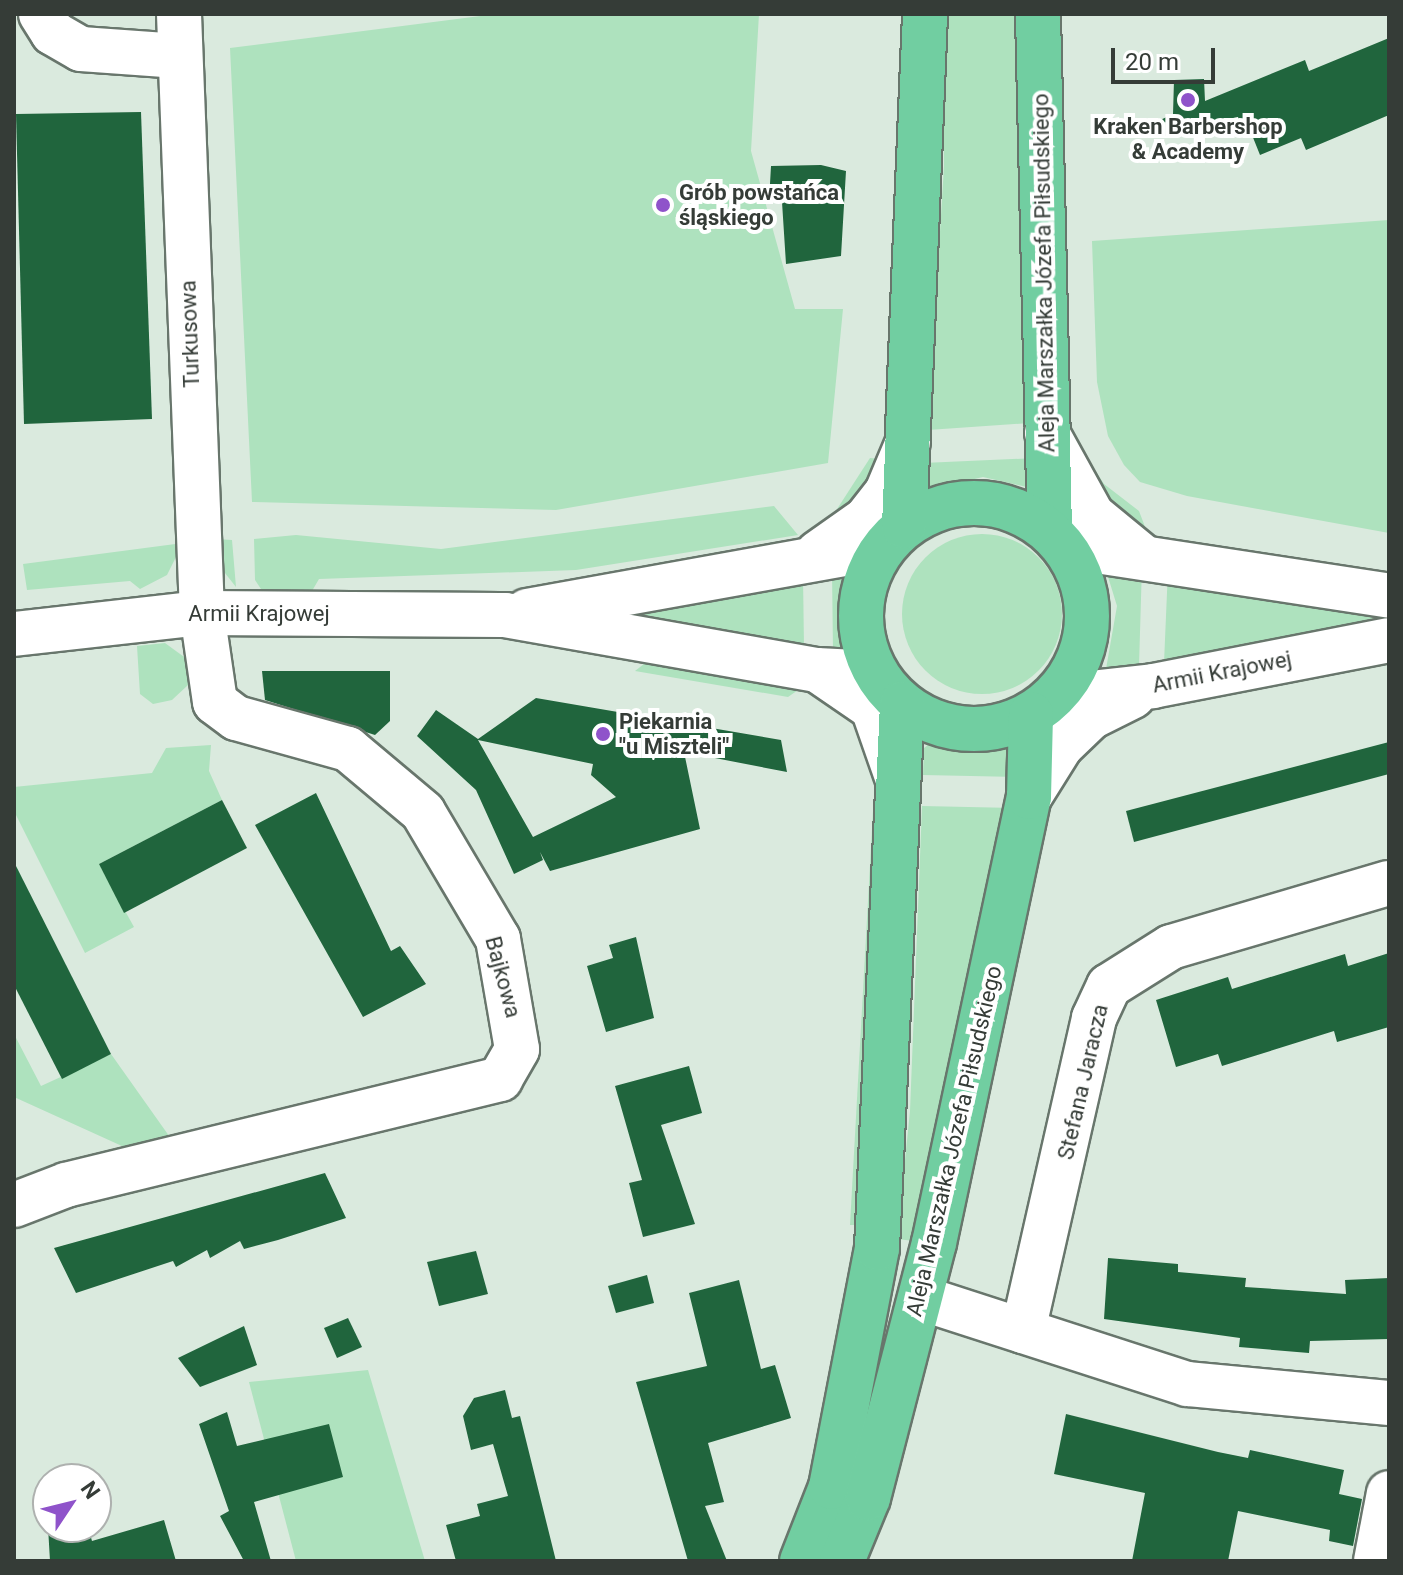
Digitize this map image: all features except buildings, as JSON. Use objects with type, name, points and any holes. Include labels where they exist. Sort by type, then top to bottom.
[{"type":"main road","points":[[802,1561],[831,1487],[877,1248],[900,793],[889,688],[861,608],[894,536],[909,439],[925,14]]},
{"type":"main road","name":"Aleja Marszałka Józefa Piłsudskiego","points":[[1038,14],[1047,433],[1057,539]]},
{"type":"main road","points":[[889,688],[965,729],[1042,706],[1085,639],[1088,607],[1057,539],[1009,508],[962,502],[894,536]]},
{"type":"main road","name":"Aleja Marszałka Józefa Piłsudskiego","points":[[842,1561],[868,1498],[921,1298],[1029,797],[1042,706]]},
{"type":"street","name":"Turkusowa","points":[[41,14],[53,33],[81,49],[179,35],[202,613]]},
{"type":"street","points":[[1047,433],[1092,515],[1142,556]]},
{"type":"street","points":[[813,557],[866,519],[887,492],[909,439]]},
{"type":"street","name":"Armii Krajowej","points":[[505,615],[813,557],[894,536]]},
{"type":"street","points":[[1057,539],[1389,596]]},
{"type":"street","name":"Armii Krajowej","points":[[14,634],[202,613],[505,615],[817,670],[889,688]]},
{"type":"street","name":"Bajkowa","points":[[14,1205],[66,1185],[500,1079],[517,1049],[498,939],[423,812],[348,749],[236,718],[215,702],[202,613]]},
{"type":"street","name":"Armii Krajowej","points":[[1042,706],[1389,640]]},
{"type":"street","points":[[817,670],[873,708],[900,793]]},
{"type":"street","points":[[1029,797],[1061,746],[1091,717],[1153,686]]},
{"type":"street","name":"Stefana Jaracza","points":[[1023,1331],[1094,1018],[1109,986],[1171,947],[1389,883]]},
{"type":"street","points":[[921,1298],[1215,1389],[1389,1403]]},
{"type":"street","points":[[1376,1561],[1389,1493]]},
{"type":"green space","points":[[496,14],[759,14],[751,151],[795,309],[843,309],[828,463],[556,510],[252,502],[230,48]]},
{"type":"green space","points":[[943,14],[1018,14],[1030,423],[928,430],[944,166]]},
{"type":"green space","points":[[1389,220],[1389,533],[1187,496],[1140,482],[1124,465],[1108,436],[1097,382],[1092,241]]},
{"type":"green space","points":[[1070,453],[1085,455],[1104,484],[1139,511],[1147,532],[1111,517]]},
{"type":"green space","points":[[870,458],[879,459],[872,493],[830,520]]},
{"type":"green space","points":[[1036,458],[1031,488],[983,477],[928,490],[923,482],[923,463]]},
{"type":"green space","points":[[774,506],[798,535],[576,570],[319,579],[312,591],[265,595],[255,580],[254,539],[296,535],[441,549]]},
{"type":"green space","points":[[982,534],[1013,540],[1038,558],[1056,583],[1062,614],[1056,645],[1038,670],[1013,688],[982,694],[951,688],[926,670],[908,645],[902,614],[908,583],[926,558],[951,540]]},
{"type":"green space","points":[[215,539],[232,540],[236,587],[221,568]]},
{"type":"green space","points":[[183,543],[167,575],[140,589],[130,581],[27,590],[23,564]]},
{"type":"green space","points":[[1142,565],[1139,666],[1106,669],[1117,606],[1105,567]]},
{"type":"green space","points":[[1168,569],[1389,612],[1389,624],[1164,663]]},
{"type":"green space","points":[[832,571],[856,572],[849,614],[856,650],[833,652]]},
{"type":"green space","points":[[803,576],[804,647],[633,614]]},
{"type":"green space","points":[[165,643],[191,662],[188,685],[172,700],[153,704],[140,694],[137,646]]},
{"type":"green space","points":[[649,660],[801,688],[788,697],[635,671]]},
{"type":"green space","points":[[937,738],[974,746],[1014,741],[1020,777],[923,775],[924,748]]},
{"type":"green space","points":[[211,745],[209,771],[222,800],[99,864],[134,927],[85,953],[14,811],[14,787],[152,773],[166,748]]},
{"type":"green space","points":[[922,806],[1015,808],[914,1241],[897,1239],[910,1111]]},
{"type":"green space","points":[[885,808],[862,1225],[850,1225],[873,811]]},
{"type":"green space","points":[[14,1034],[41,1086],[111,1054],[179,1150],[155,1161],[14,1097]]},
{"type":"green space","points":[[368,1370],[425,1561],[296,1561],[249,1382]]},
{"type":"place","name":"Kraken Barbershop & Academy","points":[[1188,100]]},
{"type":"place","name":"Grób powstańca śląskiego","points":[[663,205]]},
{"type":"place","name":"Piekarnia \"u Miszteli\"","points":[[603,734]]}]
